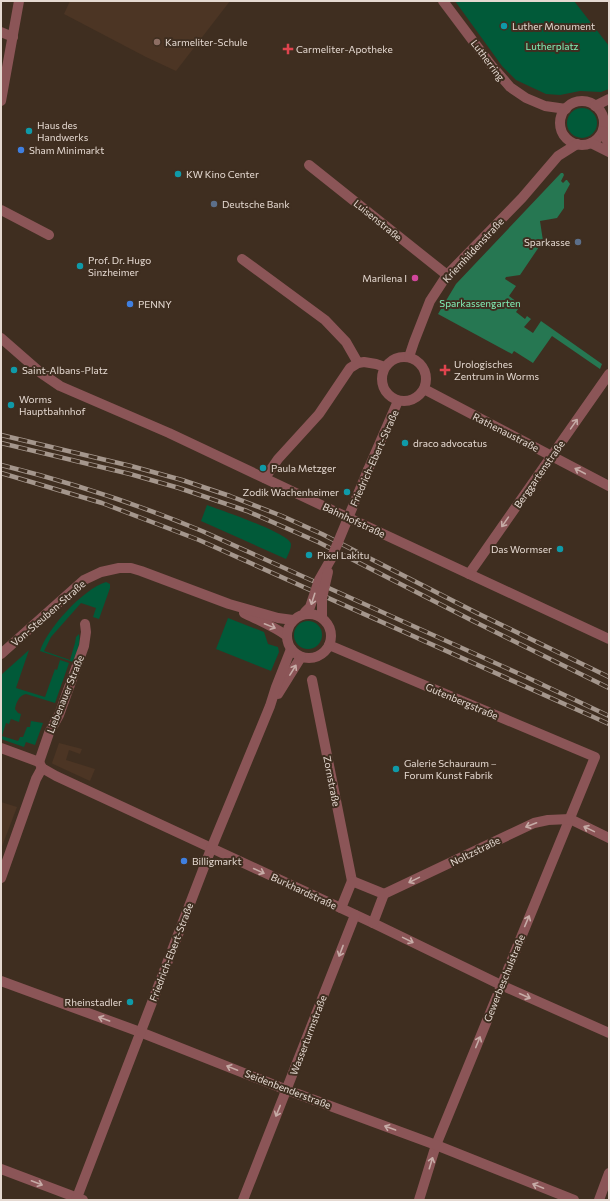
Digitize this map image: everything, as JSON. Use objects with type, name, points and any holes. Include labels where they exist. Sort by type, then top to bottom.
[{"type":"street","points":[[1,101],[19,1]]},
{"type":"street","name":"Lutherring","points":[[443,1],[510,87],[526,98],[545,106],[566,109]]},
{"type":"street","points":[[1,32],[13,37]]},
{"type":"street","points":[[595,106],[609,99]]},
{"type":"street","points":[[605,122],[596,139],[591,143],[584,145],[576,144],[570,141],[565,136],[561,122],[562,115],[566,109],[572,104],[586,101],[595,106],[602,114],[605,122],[609,146]]},
{"type":"street","name":"Lutherring","points":[[545,106],[561,122]]},
{"type":"street","name":"Kriemhildenstraße","points":[[558,156],[565,136]]},
{"type":"street","points":[[591,143],[609,152]]},
{"type":"street","name":"Kriemhildenstraße","points":[[409,357],[430,301],[447,275],[522,198],[558,156],[576,144]]},
{"type":"street","name":"Luisenstraße","points":[[309,165],[447,275]]},
{"type":"street","points":[[1,210],[49,235]]},
{"type":"street","points":[[242,259],[325,320],[346,342],[358,363]]},
{"type":"street","name":"Bahnhofstraße","points":[[1,338],[41,373],[54,382],[265,478],[609,639]]},
{"type":"street","points":[[409,357],[418,362],[423,368],[426,380],[424,389],[418,397],[414,399],[404,402],[398,401],[390,397],[384,389],[381,378],[385,367],[392,360],[409,357]]},
{"type":"street","points":[[265,478],[278,459],[319,414],[350,368],[358,363],[370,362],[385,367]]},
{"type":"street","name":"Berggartenstraße","points":[[469,574],[609,374]]},
{"type":"street","name":"Rathenaustraße","points":[[424,389],[609,486]]},
{"type":"street","name":"Friedrich-Ebert-Straße","points":[[300,615],[310,607],[319,580],[331,559],[398,401]]},
{"type":"street","name":"Friedrich-Ebert-Straße","points":[[322,618],[322,598],[331,559]]},
{"type":"street","name":"Von-Steuben-Straße","points":[[1,654],[84,580],[101,572],[120,568],[131,568],[228,604]]},
{"type":"street","points":[[228,604],[278,618],[300,615],[314,614],[322,618],[328,623],[331,631],[331,639],[324,652],[318,656],[311,658],[301,657],[291,649],[287,636],[288,627],[300,615]]},
{"type":"street","points":[[228,604],[277,629],[287,636]]},
{"type":"street","name":"Liebenauer Straße","points":[[1,878],[36,779],[49,733],[59,715],[84,646],[86,632],[85,624]]},
{"type":"street","name":"Gutenbergstraße","points":[[329,645],[595,757]]},
{"type":"street","name":"Friedrich-Ebert-Straße","points":[[78,1199],[140,1032],[211,849],[270,706],[291,649]]},
{"type":"street","name":"Friedrich-Ebert-Straße","points":[[270,706],[301,657]]},
{"type":"street","name":"Zornstraße","points":[[312,680],[352,881]]},
{"type":"street","name":"Burkhardstraße","points":[[1,748],[40,765],[211,849],[373,923],[501,985],[609,1033]]},
{"type":"street","name":"Gewerbeschulstraße","points":[[419,1200],[436,1145],[595,757]]},
{"type":"street","points":[[570,819],[609,838]]},
{"type":"street","name":"Noltzstraße","points":[[384,894],[534,823],[548,820],[570,819]]},
{"type":"street","points":[[341,908],[352,881],[384,894],[373,923]]},
{"type":"street","name":"Wasserturmstraße","points":[[243,1200],[355,915]]},
{"type":"street","name":"Seidenbenderstraße","points":[[1,981],[140,1032],[287,1090],[436,1145],[574,1200]]},
{"type":"street","points":[[1,1169],[78,1199]]},
{"type":"street","points":[[599,1200],[609,1173]]},
{"type":"shaded area","name":"Karmeliter-Schule","points":[[70,1],[230,1],[176,71],[64,14]]},
{"type":"shaded area","points":[[59,743],[82,749],[80,754],[69,750],[66,760],[95,769],[90,781],[52,763]]},
{"type":"shaded area","points":[[1,802],[17,807],[1,849]]},
{"type":"green space","name":"Lutherplatz","points":[[455,1],[574,1],[609,46],[609,89],[601,92],[580,91],[560,95],[546,94],[516,80],[502,66]]},
{"type":"green space","points":[[582,108],[588,109],[596,117],[596,129],[588,137],[582,138],[576,137],[568,129],[567,123],[568,117],[576,109]]},
{"type":"green space","name":"Sparkassengarten","points":[[561,173],[564,175],[561,181],[563,183],[567,180],[570,184],[564,195],[564,208],[557,218],[540,221],[543,241],[520,275],[506,277],[505,279],[516,286],[509,296],[521,305],[516,312],[525,319],[527,316],[531,319],[524,327],[533,333],[541,321],[602,364],[600,369],[552,336],[533,363],[514,351],[512,354],[438,314],[456,284]]},
{"type":"green space","points":[[207,505],[267,528],[287,539],[291,544],[286,559],[201,521]]},
{"type":"green space","points":[[106,582],[110,584],[110,588],[99,619],[93,617],[96,608],[81,603],[51,637],[44,651],[70,660],[76,637],[79,634],[79,645],[73,662],[40,651],[50,632],[67,611],[87,593]]},
{"type":"green space","points":[[228,618],[264,632],[268,644],[278,647],[279,652],[271,671],[216,649]]},
{"type":"green space","points":[[308,621],[318,625],[322,635],[318,645],[308,649],[298,645],[294,635],[298,625]]},
{"type":"green space","points":[[29,650],[16,688],[45,697],[55,669],[57,670],[60,660],[69,663],[55,703],[26,694],[21,696],[18,700],[15,709],[21,714],[19,722],[11,719],[9,724],[6,723],[2,736],[18,741],[20,737],[23,737],[27,727],[30,727],[31,721],[43,723],[35,745],[26,742],[24,747],[1,739],[1,675]]},
{"type":"railway","points":[[1,435],[131,466],[182,480],[230,496],[282,516],[322,534],[477,613],[609,677]]},
{"type":"railway","points":[[1,443],[130,474],[179,488],[247,511],[318,542],[609,688]]},
{"type":"railway","points":[[1,465],[103,494],[202,531],[522,675],[609,716]]},
{"type":"railway","points":[[1,473],[102,503],[199,540],[609,724]]},
{"type":"place","name":"Luther Monument","points":[[504,26]]},
{"type":"place","name":"Karmeliter-Schule","points":[[157,42]]},
{"type":"place","name":"Carmeliter-Apotheke","points":[[288,49]]},
{"type":"place","name":"Haus des Handwerks","points":[[29,131]]},
{"type":"place","name":"Sham Minimarkt","points":[[21,150]]},
{"type":"place","name":"KW Kino Center","points":[[178,174]]},
{"type":"place","name":"Deutsche Bank","points":[[214,204]]},
{"type":"place","name":"Sparkasse","points":[[578,242]]},
{"type":"place","name":"Prof. Dr. Hugo Sinzheimer","points":[[80,266]]},
{"type":"place","name":"Marilena I","points":[[415,278]]},
{"type":"place","name":"PENNY","points":[[130,304]]},
{"type":"place","name":"Saint-Albans-Platz","points":[[14,370]]},
{"type":"place","name":"Urologisches Zentrum in Worms","points":[[445,370]]},
{"type":"place","name":"Worms Hauptbahnhof","points":[[11,405]]},
{"type":"place","name":"draco advocatus","points":[[405,443]]},
{"type":"place","name":"Paula Metzger","points":[[263,468]]},
{"type":"place","name":"Zodik Wachenheimer","points":[[347,492]]},
{"type":"place","name":"Das Wormser","points":[[560,549]]},
{"type":"place","name":"Pixel Lakitu","points":[[309,555]]},
{"type":"place","name":"Galerie Schauraum – Forum Kunst Fabrik","points":[[396,769]]},
{"type":"place","name":"Billigmarkt","points":[[184,861]]},
{"type":"place","name":"Rheinstadler","points":[[130,1002]]}]
